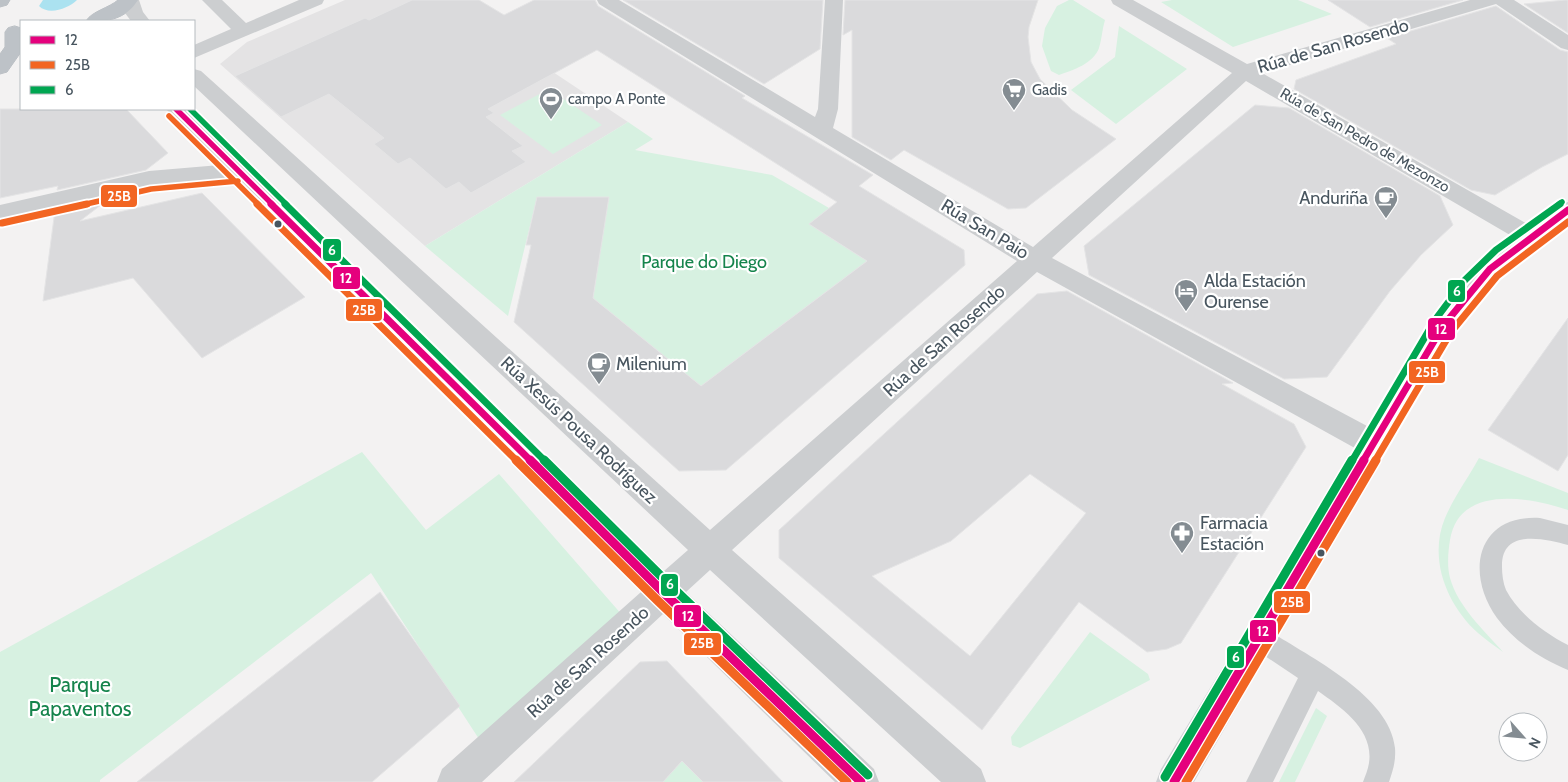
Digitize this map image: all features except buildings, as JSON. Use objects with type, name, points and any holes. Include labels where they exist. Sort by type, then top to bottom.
[{"type":"highway","points":[[97,20],[118,10],[130,0]]},
{"type":"highway","points":[[0,68],[15,47],[12,30]]},
{"type":"highway","points":[[0,87],[20,69]]},
{"type":"main road","points":[[1174,782],[1372,443],[1443,326],[1463,299],[1489,270],[1530,236],[1568,210]]},
{"type":"street","points":[[130,0],[134,14],[140,20]]},
{"type":"street","points":[[211,0],[243,30]]},
{"type":"street","points":[[195,52],[315,0]]},
{"type":"street","name":"Rúa San Paio","points":[[606,0],[1035,260],[1372,443]]},
{"type":"street","points":[[821,130],[828,109],[834,0]]},
{"type":"street","name":"Rúa de San Pedro de Mezonzo","points":[[1120,0],[1530,236]]},
{"type":"street","name":"Rúa de San Rosendo","points":[[455,782],[710,550],[1246,71],[1490,0]]},
{"type":"street","points":[[1502,0],[1568,44]]},
{"type":"street","name":"Rúa Xesús Pousa Rodríguez","points":[[195,76],[710,550],[968,782]]},
{"type":"street","points":[[177,110],[664,593],[861,782]]},
{"type":"street","points":[[0,213],[149,179],[237,171]]},
{"type":"lane","points":[[1568,535],[1539,529],[1523,529],[1506,535],[1494,547],[1489,564],[1492,585],[1504,607],[1525,631],[1551,651],[1568,658]]},
{"type":"lane","points":[[1259,638],[1359,706],[1377,730],[1382,760],[1376,782]]},
{"type":"lane","points":[[1259,782],[1314,674]]},
{"type":"shaded area","points":[[345,0],[412,0],[511,44],[628,122],[425,246],[220,64],[247,42]]},
{"type":"green space","points":[[1073,0],[1105,20],[1100,45],[1096,54],[1082,66],[1059,75],[1051,71],[1042,46],[1045,28],[1057,6]]},
{"type":"green space","points":[[1172,0],[1298,0],[1332,14],[1233,47],[1161,2]]},
{"type":"green space","points":[[1119,26],[1187,69],[1116,124],[1071,90],[1115,57]]},
{"type":"green space","name":"campo A Ponte","points":[[549,89],[602,125],[553,154],[500,115]]},
{"type":"green space","name":"Parque do Diego","points":[[628,122],[653,139],[635,150],[772,175],[829,208],[809,224],[867,261],[701,386],[593,298],[608,197],[537,197],[508,316],[425,246]]},
{"type":"green space","name":"Parque Papaventos","points":[[362,452],[426,530],[499,474],[623,616],[479,739],[371,573],[100,780],[100,782],[0,782],[0,652]]},
{"type":"green space","points":[[1479,458],[1568,493],[1568,510],[1535,501],[1498,499],[1481,502],[1467,510],[1456,522],[1450,540],[1448,559],[1450,578],[1459,599],[1472,618],[1503,652],[1478,633],[1457,609],[1449,595],[1440,565],[1440,534],[1445,518]]},
{"type":"green space","points":[[1090,632],[1148,674],[1150,680],[1020,748],[1012,745],[1011,737]]},
{"type":"green space","points":[[1316,708],[1327,716],[1295,782],[1279,782]]},
{"type":"green space","points":[[682,761],[703,782],[663,782]]},
{"type":"water","points":[[43,0],[77,0],[69,6],[53,11],[39,6]]},
{"type":"transit line","name":"12","points":[[177,110],[664,593],[861,782]]},
{"type":"transit line","name":"6","points":[[191,110],[671,586],[868,775]]},
{"type":"transit line","name":"25B","points":[[169,116],[657,600],[847,782]]},
{"type":"transit line","name":"25B","points":[[2,223],[151,189],[238,181]]},
{"type":"transit line","name":"6","points":[[1165,777],[1435,320],[1476,268],[1518,233],[1562,202]]},
{"type":"transit line","name":"12","points":[[1174,782],[1443,326],[1490,269],[1568,210]]},
{"type":"transit line","name":"25B","points":[[1186,782],[1451,332],[1497,276],[1568,222]]},
{"type":"place","name":"Gadis","points":[[1014,111]]},
{"type":"place","name":"campo A Ponte","points":[[551,120]]},
{"type":"place","name":"Anduriña","points":[[1386,219]]},
{"type":"place","name":"Alda Estación Ourense","points":[[1186,312]]},
{"type":"place","name":"Milenium","points":[[599,385]]},
{"type":"place","name":"Farmacia Estación","points":[[1182,554]]}]
